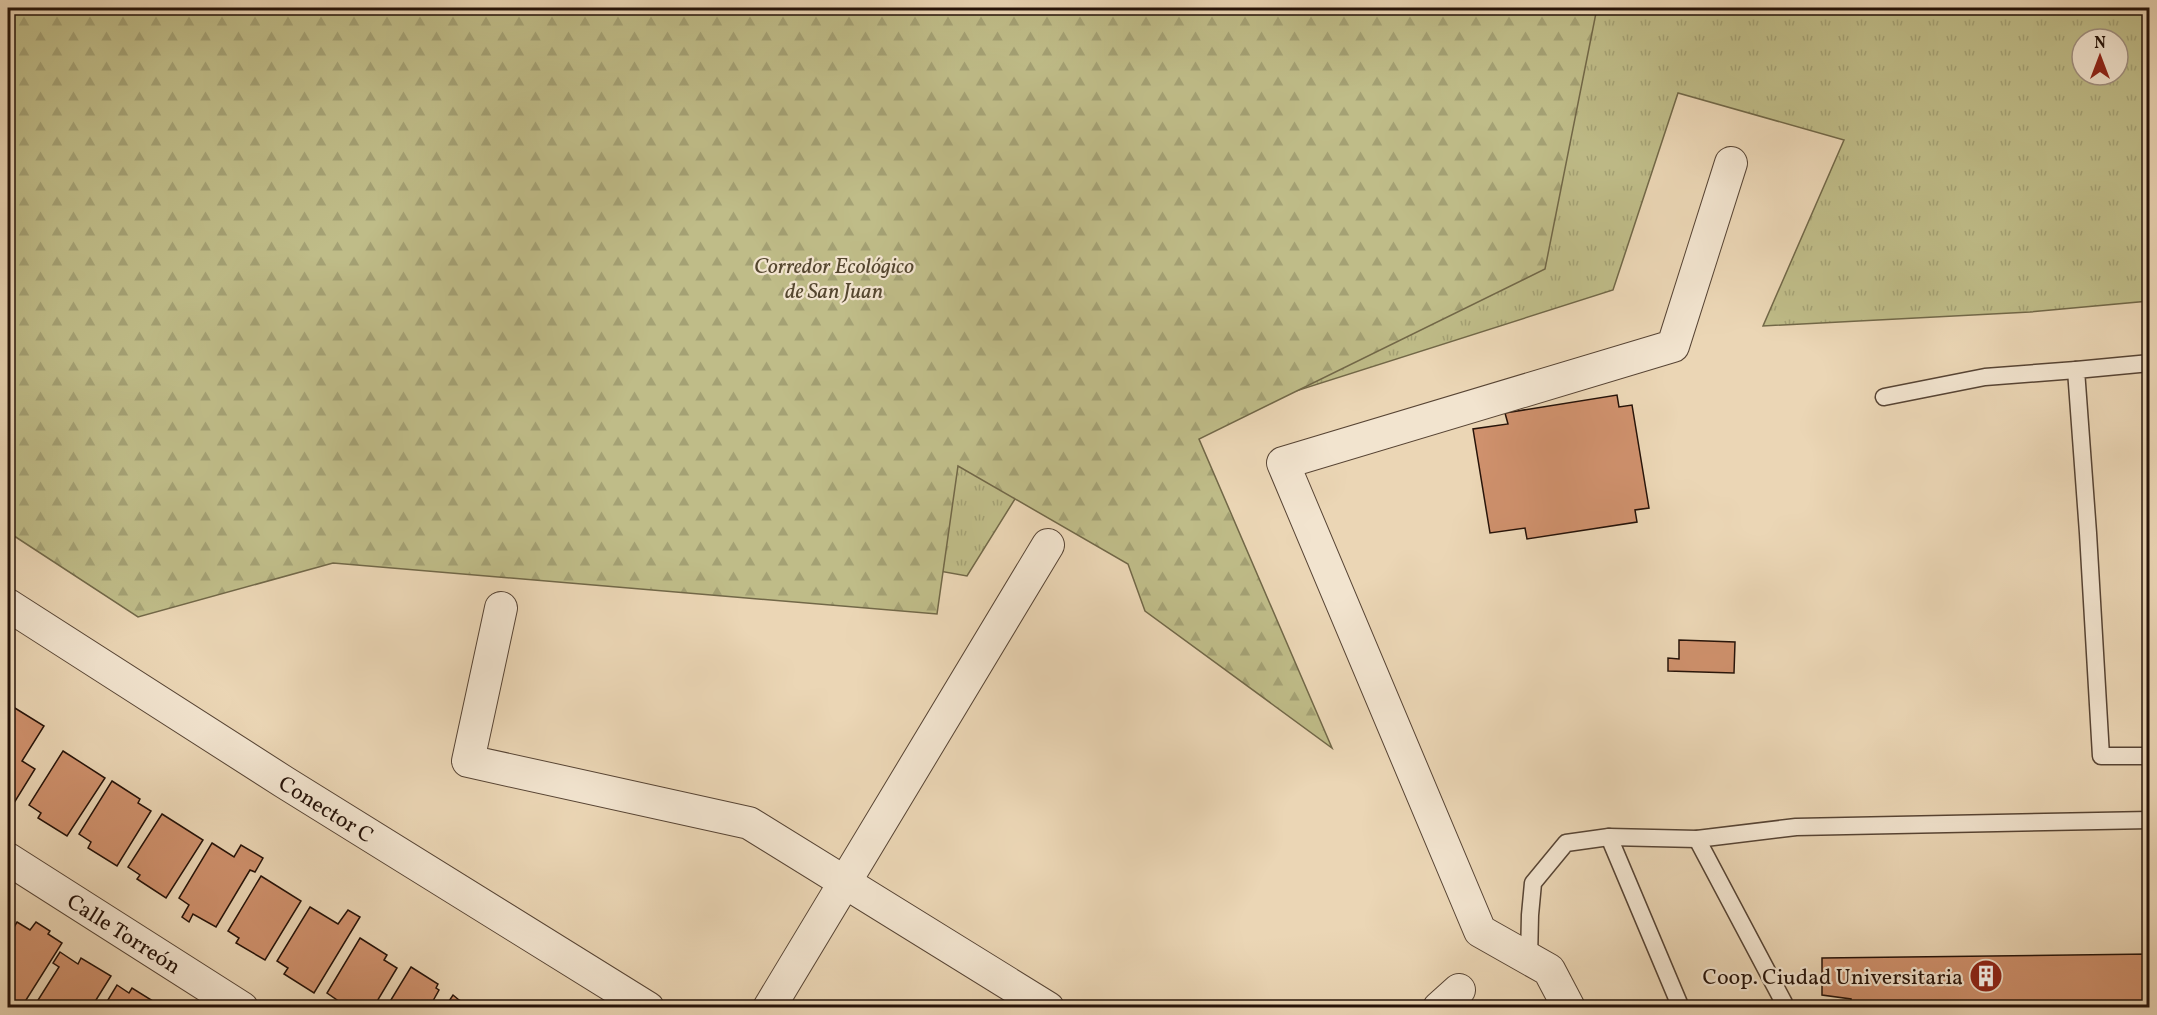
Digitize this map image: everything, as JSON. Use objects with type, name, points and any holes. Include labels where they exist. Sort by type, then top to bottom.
[{"type":"street","points":[[1569,1008],[1549,970],[1480,931],[1283,463],[1672,346],[1731,163]]},
{"type":"street","points":[[769,1008],[1048,545]]},
{"type":"street","name":"Conector C","points":[[8,605],[284,782],[648,1008]]},
{"type":"street","points":[[501,608],[468,760],[749,823],[1048,1008]]},
{"type":"street","name":"Calle Torreón","points":[[8,859],[242,1008]]},
{"type":"lane","points":[[1884,397],[1985,377],[2150,363]]},
{"type":"lane","points":[[2076,370],[2101,756],[2150,756]]},
{"type":"lane","points":[[1529,959],[1533,883],[1566,843],[1609,837],[1697,839],[1796,827],[2150,820]]},
{"type":"lane","points":[[1609,837],[1682,1008]]},
{"type":"lane","points":[[1697,839],[1784,1003]]},
{"type":"green space","name":"Corredor Ecológico de San Juan","points":[[8,8],[2149,8],[2149,301],[2030,312],[1763,326],[1844,140],[1678,93],[1613,290],[1258,403],[1061,425],[967,576],[850,555]]},
{"type":"green space","name":"Corredor Ecológico de San Juan","points":[[8,8],[1597,8],[1545,269],[1199,439],[1332,748],[1145,611],[1128,564],[958,466],[937,614],[333,563],[138,617],[8,532]]},
{"type":"building","points":[[1617,395],[1619,407],[1632,405],[1649,508],[1635,510],[1637,522],[1527,539],[1525,528],[1490,533],[1473,429],[1508,424],[1505,413]]},
{"type":"building","points":[[1679,640],[1735,642],[1734,673],[1668,671],[1668,658],[1679,659]]},
{"type":"building","points":[[10,705],[44,726],[22,761],[35,769],[14,803],[8,799],[8,709]]},
{"type":"building","points":[[63,751],[105,778],[67,836],[38,818],[41,813],[29,805]]},
{"type":"building","points":[[112,781],[140,799],[138,803],[151,811],[117,866],[88,848],[91,842],[79,834]]},
{"type":"building","points":[[162,814],[203,840],[166,898],[137,879],[140,875],[128,867]]},
{"type":"building","points":[[212,843],[234,857],[241,845],[263,858],[255,872],[250,870],[216,927],[193,914],[189,922],[182,917],[189,905],[179,898]]},
{"type":"building","points":[[261,876],[301,901],[265,960],[236,943],[239,938],[228,931]]},
{"type":"building","points":[[310,907],[338,924],[348,910],[360,917],[314,993],[284,974],[288,968],[277,961]]},
{"type":"building","points":[[17,922],[30,930],[36,922],[62,943],[21,1008],[8,1008],[8,937]]},
{"type":"building","points":[[360,938],[387,955],[384,960],[397,968],[373,1008],[338,1008],[334,1005],[337,1000],[327,993]]},
{"type":"building","points":[[60,952],[78,964],[81,958],[111,976],[91,1008],[33,1008],[59,967],[53,963]]},
{"type":"building","name":"Coop. Ciudad Universitaria","points":[[2150,954],[2150,1008],[1850,1008],[1851,999],[1822,995],[1822,958]]},
{"type":"building","points":[[411,967],[438,984],[436,988],[439,990],[429,1008],[386,1008]]},
{"type":"building","points":[[117,985],[129,993],[132,988],[161,1006],[160,1008],[103,1008]]},
{"type":"building","points":[[453,995],[459,1000],[472,1008],[445,1007]]},
{"type":"place","name":"Coop. Ciudad Universitaria","points":[[1986,976]]}]
